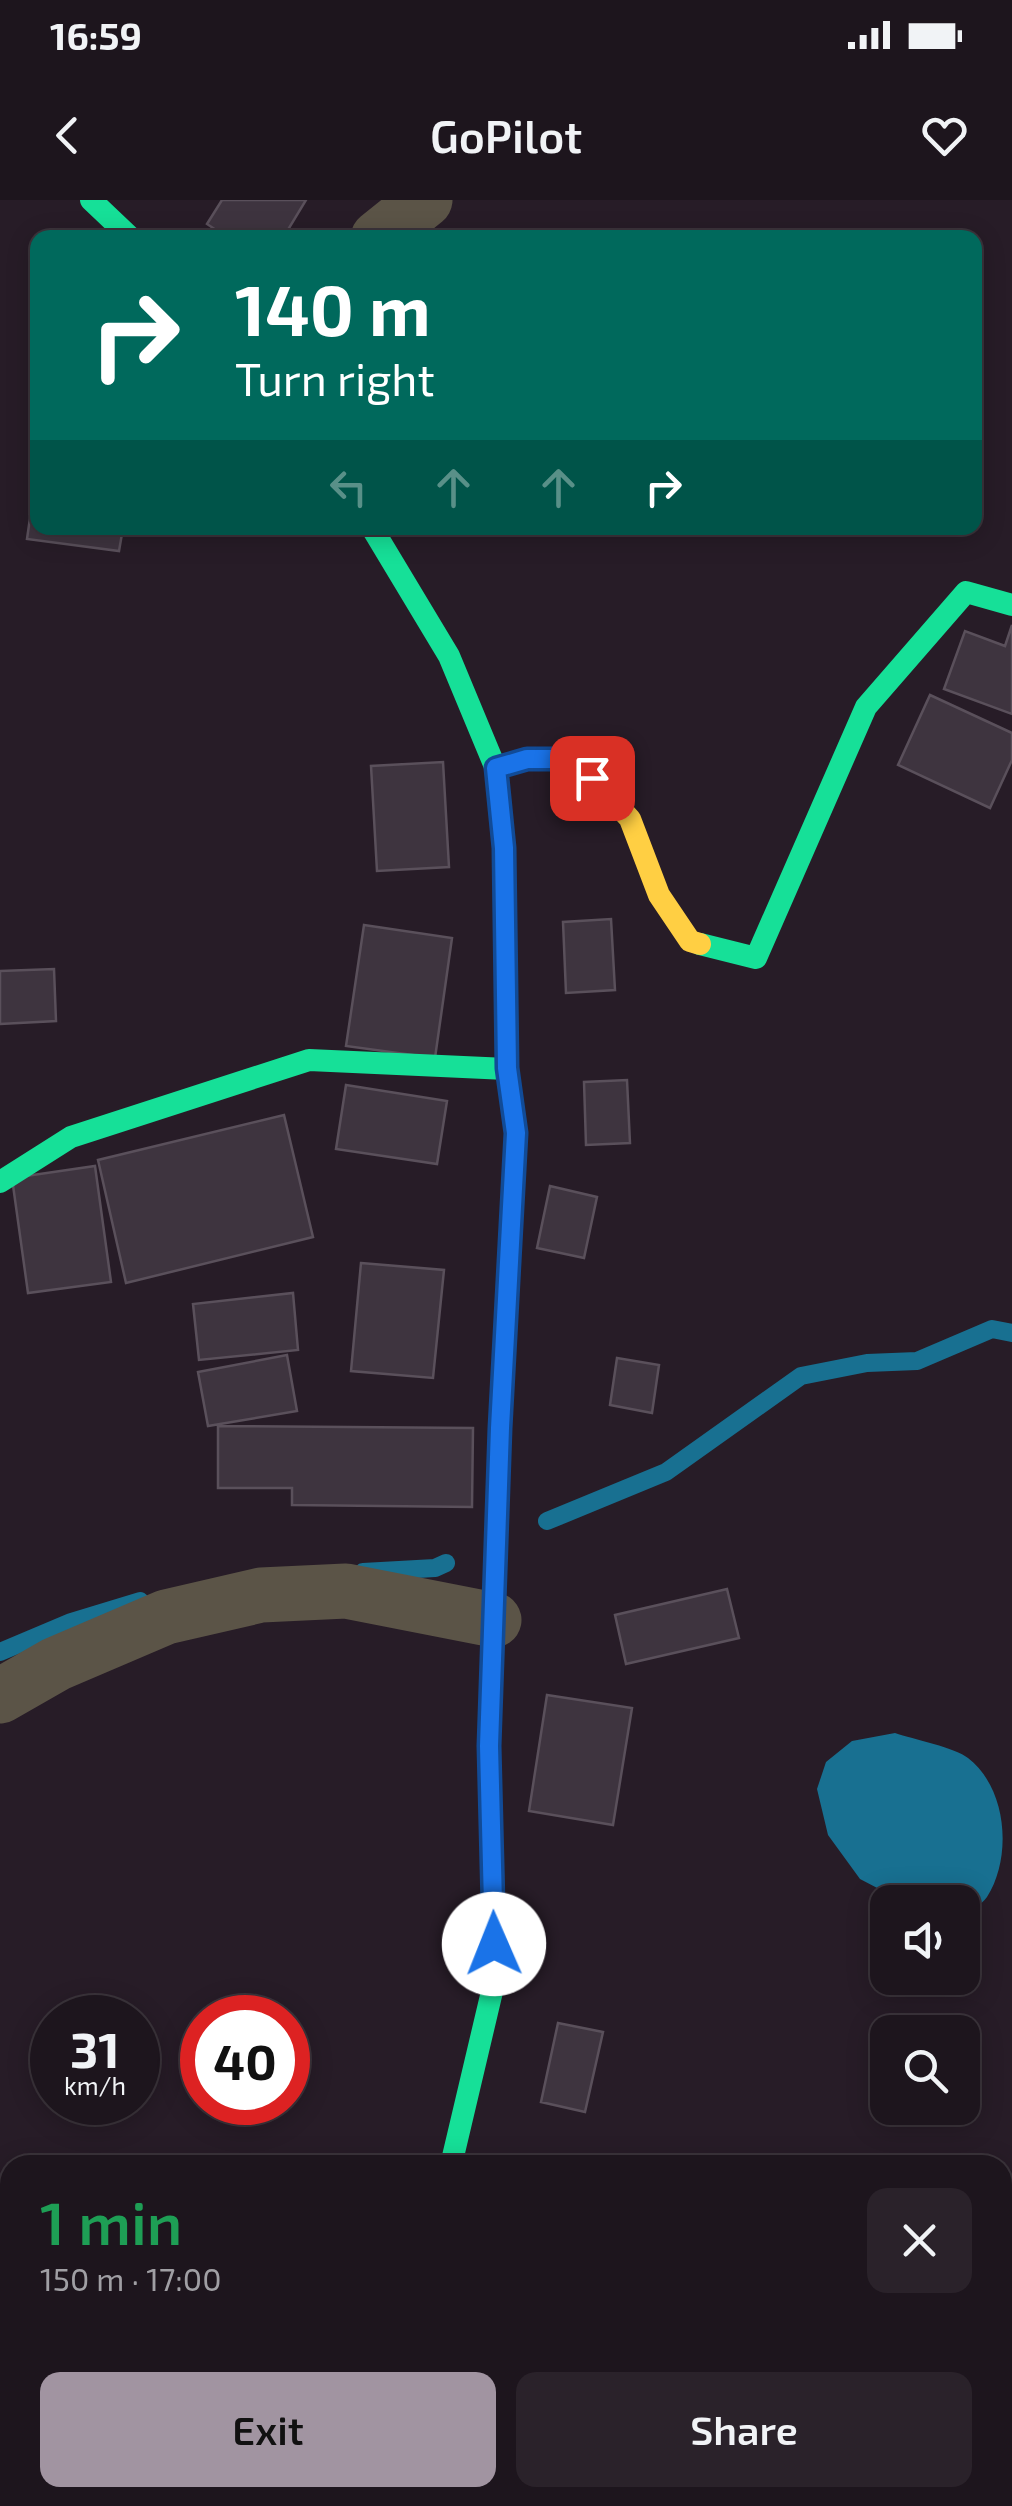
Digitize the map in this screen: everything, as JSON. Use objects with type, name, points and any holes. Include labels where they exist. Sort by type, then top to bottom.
[{"type":"street","points":[[91,200],[122,230]]},
{"type":"street","points":[[388,230],[425,200]]},
{"type":"street","points":[[376,535],[449,656],[496,768],[504,848],[507,1068],[516,1133],[500,1428],[489,1746],[494,1984],[454,2155]]},
{"type":"street","points":[[496,768],[527,759],[566,759],[592,778],[630,819],[660,896],[690,941],[756,958],[866,707],[966,592],[1012,605]]},
{"type":"street","points":[[0,1182],[71,1138],[309,1060],[507,1068]]},
{"type":"street","points":[[0,1696],[56,1664],[166,1617],[261,1595],[346,1592],[494,1620]]},
{"type":"water","points":[[895,1733],[962,1754],[981,1771],[998,1805],[1003,1844],[995,1881],[985,1900],[980,1904],[980,1885],[871,1885],[860,1879],[828,1835],[817,1789],[826,1762],[852,1741]]},
{"type":"building","points":[[222,200],[306,200],[288,230],[216,230],[207,224]]},
{"type":"building","points":[[30,518],[30,535],[122,535],[119,551],[27,539]]},
{"type":"building","points":[[1012,625],[1012,714],[944,689],[965,631],[1005,646]]},
{"type":"building","points":[[930,695],[1012,733],[1012,760],[990,808],[898,765]]},
{"type":"building","points":[[443,762],[449,867],[377,871],[371,766]]},
{"type":"building","points":[[611,919],[615,990],[566,993],[563,922]]},
{"type":"building","points":[[364,925],[452,938],[435,1058],[346,1046]]},
{"type":"building","points":[[54,969],[56,1021],[0,1024],[0,971]]},
{"type":"building","points":[[627,1080],[630,1143],[586,1145],[584,1082]]},
{"type":"building","points":[[346,1085],[447,1101],[437,1164],[336,1149]]},
{"type":"building","points":[[284,1115],[313,1237],[126,1283],[98,1160]]},
{"type":"building","points":[[95,1166],[111,1282],[28,1293],[12,1178]]},
{"type":"building","points":[[550,1186],[597,1197],[584,1258],[537,1248]]},
{"type":"building","points":[[361,1263],[444,1270],[433,1378],[351,1371]]},
{"type":"building","points":[[293,1293],[298,1350],[199,1360],[193,1304]]},
{"type":"building","points":[[287,1355],[297,1411],[208,1426],[198,1372]]},
{"type":"building","points":[[617,1358],[659,1365],[652,1413],[610,1405]]},
{"type":"building","points":[[218,1426],[473,1428],[472,1507],[292,1505],[292,1488],[218,1488]]},
{"type":"building","points":[[727,1589],[739,1638],[626,1664],[615,1615]]},
{"type":"building","points":[[547,1695],[632,1708],[613,1825],[529,1811]]},
{"type":"building","points":[[558,2023],[603,2032],[585,2112],[541,2102]]},
{"type":"waterway","points":[[547,1521],[666,1472],[801,1376],[867,1363],[917,1361],[992,1329],[1012,1333]]},
{"type":"waterway","points":[[363,1572],[435,1568],[446,1563]]},
{"type":"waterway","points":[[0,1652],[71,1622],[140,1601]]},
{"type":"traffic: fast","points":[[91,200],[123,230]]},
{"type":"traffic: fast","points":[[376,535],[449,656],[496,769],[504,848],[507,1069],[516,1137]]},
{"type":"traffic: fast","points":[[700,944],[756,958],[866,707],[966,592],[1012,605]]},
{"type":"traffic: fast","points":[[0,1182],[71,1137],[309,1060],[507,1069]]},
{"type":"traffic: fast","points":[[453,2155],[494,1983],[489,1737]]},
{"type":"traffic: slow","points":[[496,769],[527,759],[566,759],[593,778],[630,819],[659,895],[690,941],[700,944]]},
{"type":"traffic: slow","points":[[489,1737],[516,1137]]},
{"type":"route","points":[[494,1944],[489,1746],[500,1428],[516,1133],[507,1068],[504,848],[496,768],[527,759],[566,759],[592,778]]}]
